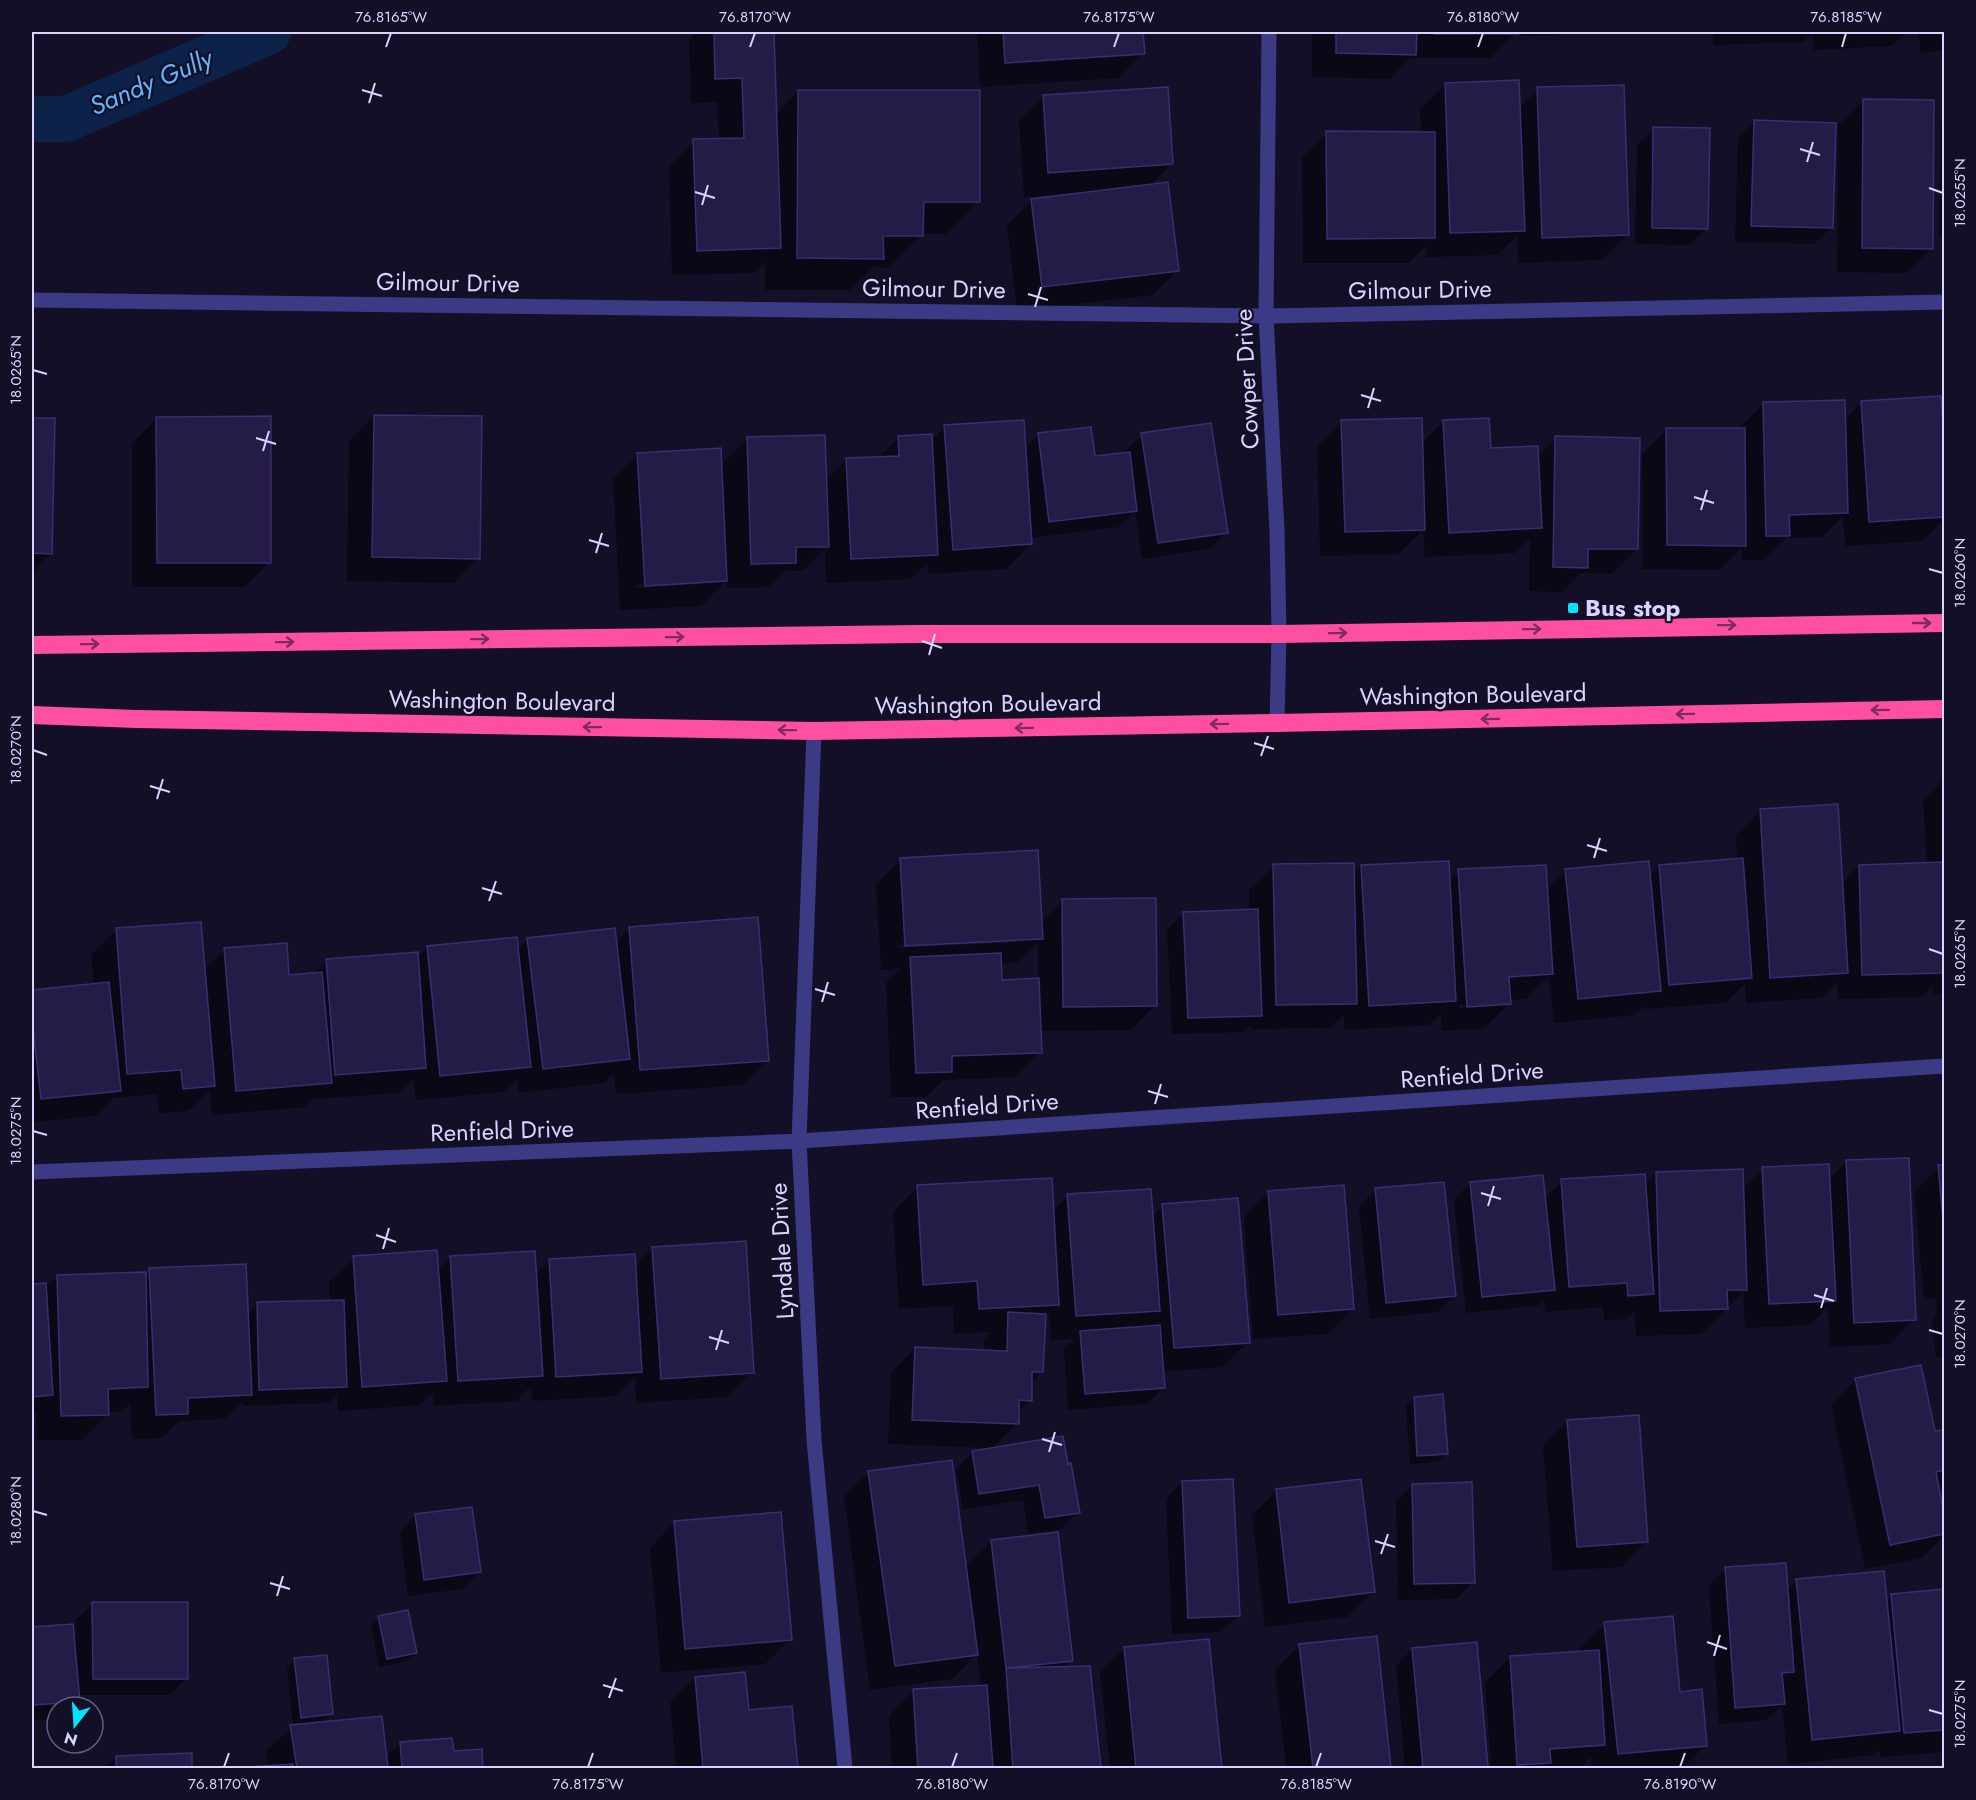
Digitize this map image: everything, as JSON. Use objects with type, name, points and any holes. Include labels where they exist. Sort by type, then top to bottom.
[{"type":"highway","points":[[32,645],[918,634],[1279,634],[1944,623]]},
{"type":"highway","name":"Washington Boulevard","points":[[32,715],[813,731],[1944,709]]},
{"type":"street","name":"Cowper Drive","points":[[1269,32],[1266,316],[1277,531],[1279,634],[1277,723]]},
{"type":"street","name":"Gilmour Drive","points":[[32,300],[1266,316],[1944,302]]},
{"type":"street","name":"Lyndale Drive","points":[[813,731],[799,1141],[814,1440],[845,1768]]},
{"type":"street","name":"Renfield Drive","points":[[32,1172],[799,1141],[1944,1066]]},
{"type":"building","points":[[714,32],[774,32],[781,248],[697,251],[693,139],[744,138],[742,78],[715,79]]},
{"type":"building","points":[[1003,32],[1143,32],[1145,54],[1005,63]]},
{"type":"building","points":[[1336,32],[1417,32],[1416,55],[1336,53]]},
{"type":"building","points":[[1434,32],[1518,32],[1518,34],[1434,34]]},
{"type":"building","points":[[1519,80],[1525,231],[1450,233],[1445,83]]},
{"type":"building","points":[[1624,85],[1629,235],[1542,238],[1537,87]]},
{"type":"building","points":[[1168,87],[1173,164],[1048,173],[1043,95]]},
{"type":"building","points":[[798,90],[980,90],[980,202],[924,202],[923,236],[883,236],[884,259],[797,258]]},
{"type":"building","points":[[1863,99],[1934,100],[1933,249],[1862,248]]},
{"type":"building","points":[[1754,120],[1836,123],[1833,228],[1751,226]]},
{"type":"building","points":[[1653,127],[1710,128],[1708,229],[1652,228]]},
{"type":"building","points":[[1326,131],[1435,132],[1435,238],[1327,239]]},
{"type":"building","points":[[1168,182],[1179,271],[1042,287],[1031,199]]},
{"type":"building","points":[[1941,396],[1944,517],[1869,522],[1861,401]]},
{"type":"building","points":[[1845,400],[1848,513],[1789,515],[1790,536],[1766,536],[1763,402]]},
{"type":"building","points":[[374,415],[482,416],[480,559],[372,557]]},
{"type":"building","points":[[271,416],[271,563],[157,563],[156,417]]},
{"type":"building","points":[[32,418],[55,418],[52,554],[32,553]]},
{"type":"building","points":[[1422,418],[1425,530],[1345,532],[1341,420]]},
{"type":"building","points":[[1489,418],[1491,448],[1538,446],[1542,528],[1449,533],[1443,420]]},
{"type":"building","points":[[1024,420],[1032,544],[953,550],[944,425]]},
{"type":"building","points":[[1211,423],[1228,533],[1158,543],[1141,433]]},
{"type":"building","points":[[1091,427],[1095,456],[1130,452],[1137,511],[1049,522],[1038,433]]},
{"type":"building","points":[[1666,428],[1745,428],[1746,546],[1667,545]]},
{"type":"building","points":[[932,434],[938,555],[851,559],[846,458],[899,456],[898,436]]},
{"type":"building","points":[[825,435],[829,547],[796,547],[796,563],[751,564],[747,437]]},
{"type":"building","points":[[1555,436],[1640,438],[1638,549],[1588,549],[1588,568],[1553,567]]},
{"type":"building","points":[[721,448],[727,581],[645,586],[637,453]]},
{"type":"building","points":[[1838,804],[1848,973],[1770,978],[1760,809]]},
{"type":"building","points":[[1038,850],[1043,939],[905,946],[900,858]]},
{"type":"building","points":[[1743,858],[1752,978],[1669,985],[1659,865]]},
{"type":"building","points":[[1449,861],[1456,1001],[1369,1006],[1361,865]]},
{"type":"building","points":[[1649,861],[1661,991],[1578,999],[1565,869]]},
{"type":"building","points":[[1944,862],[1944,973],[1862,975],[1859,865]]},
{"type":"building","points":[[1354,863],[1357,1004],[1276,1005],[1273,864]]},
{"type":"building","points":[[1546,865],[1553,974],[1509,977],[1511,1004],[1467,1007],[1458,869]]},
{"type":"building","points":[[1156,898],[1157,1006],[1063,1007],[1062,899]]},
{"type":"building","points":[[1258,909],[1262,1016],[1188,1018],[1183,912]]},
{"type":"building","points":[[758,917],[769,1061],[640,1070],[629,927]]},
{"type":"building","points":[[201,922],[215,1086],[183,1089],[181,1070],[127,1074],[116,928]]},
{"type":"building","points":[[615,928],[630,1059],[543,1069],[527,938]]},
{"type":"building","points":[[517,937],[531,1067],[440,1076],[427,946]]},
{"type":"building","points":[[287,943],[289,975],[322,972],[332,1083],[236,1091],[224,948]]},
{"type":"building","points":[[418,952],[426,1068],[335,1075],[326,959]]},
{"type":"building","points":[[1001,953],[1002,980],[1039,978],[1042,1053],[952,1056],[952,1072],[916,1073],[910,957]]},
{"type":"building","points":[[109,982],[121,1091],[41,1099],[32,1020],[32,990]]},
{"type":"building","points":[[1909,1158],[1916,1320],[1854,1323],[1846,1160]]},
{"type":"building","points":[[1829,1164],[1836,1301],[1769,1304],[1762,1167]]},
{"type":"building","points":[[1938,1165],[1944,1165],[1944,1231]]},
{"type":"building","points":[[1743,1169],[1747,1290],[1727,1290],[1728,1309],[1660,1311],[1656,1172]]},
{"type":"building","points":[[1645,1174],[1654,1294],[1628,1296],[1627,1283],[1569,1287],[1561,1179]]},
{"type":"building","points":[[1543,1175],[1555,1290],[1482,1297],[1470,1182]]},
{"type":"building","points":[[1052,1178],[1059,1305],[979,1309],[977,1281],[923,1285],[917,1185]]},
{"type":"building","points":[[1444,1182],[1456,1296],[1386,1303],[1375,1188]]},
{"type":"building","points":[[1344,1185],[1354,1309],[1278,1315],[1268,1191]]},
{"type":"building","points":[[1151,1189],[1160,1311],[1076,1316],[1067,1194]]},
{"type":"building","points":[[1238,1198],[1250,1343],[1174,1348],[1162,1204]]},
{"type":"building","points":[[746,1241],[754,1373],[661,1379],[652,1247]]},
{"type":"building","points":[[437,1250],[447,1381],[362,1387],[353,1256]]},
{"type":"building","points":[[535,1251],[543,1376],[458,1381],[450,1256]]},
{"type":"building","points":[[635,1254],[642,1372],[556,1377],[549,1259]]},
{"type":"building","points":[[246,1264],[252,1395],[188,1398],[188,1414],[156,1415],[149,1268]]},
{"type":"building","points":[[146,1272],[148,1387],[108,1389],[109,1415],[61,1416],[57,1275]]},
{"type":"building","points":[[46,1283],[53,1395],[32,1397],[32,1284]]},
{"type":"building","points":[[344,1300],[347,1387],[259,1390],[257,1302]]},
{"type":"building","points":[[1008,1312],[1046,1314],[1043,1372],[1032,1372],[1032,1401],[1019,1400],[1019,1424],[912,1420],[915,1347],[1007,1351]]},
{"type":"building","points":[[1160,1325],[1165,1388],[1085,1394],[1080,1331]]},
{"type":"building","points":[[1921,1365],[1935,1431],[1944,1430],[1944,1470],[1936,1472],[1944,1515],[1944,1534],[1890,1545],[1855,1378]]},
{"type":"building","points":[[1443,1394],[1448,1454],[1417,1456],[1414,1397]]},
{"type":"building","points":[[1639,1415],[1648,1542],[1577,1547],[1567,1420]]},
{"type":"building","points":[[1063,1436],[1068,1464],[1071,1463],[1080,1513],[1045,1518],[1039,1485],[979,1494],[972,1451]]},
{"type":"building","points":[[952,1460],[978,1655],[895,1666],[868,1471]]},
{"type":"building","points":[[1233,1479],[1240,1616],[1188,1618],[1182,1481]]},
{"type":"building","points":[[1361,1479],[1375,1592],[1289,1603],[1276,1489]]},
{"type":"building","points":[[1472,1482],[1475,1583],[1414,1584],[1412,1484]]},
{"type":"building","points":[[472,1507],[481,1572],[424,1580],[415,1514]]},
{"type":"building","points":[[781,1512],[792,1640],[685,1649],[674,1521]]},
{"type":"building","points":[[1058,1532],[1073,1661],[1006,1668],[991,1540]]},
{"type":"building","points":[[1786,1563],[1794,1672],[1782,1673],[1785,1704],[1735,1708],[1725,1567]]},
{"type":"building","points":[[1884,1571],[1900,1731],[1812,1740],[1796,1579]]},
{"type":"building","points":[[1944,1589],[1944,1730],[1904,1733],[1891,1594]]},
{"type":"building","points":[[92,1602],[188,1602],[188,1679],[93,1679]]},
{"type":"building","points":[[408,1610],[417,1653],[387,1659],[378,1616]]},
{"type":"building","points":[[1673,1616],[1680,1692],[1702,1689],[1707,1746],[1618,1754],[1604,1622]]},
{"type":"building","points":[[73,1624],[79,1695],[45,1695],[45,1704],[32,1705],[32,1627]]},
{"type":"building","points":[[1377,1636],[1391,1768],[1313,1768],[1299,1644]]},
{"type":"building","points":[[1209,1639],[1222,1768],[1136,1768],[1124,1647]]},
{"type":"building","points":[[1477,1642],[1488,1768],[1423,1768],[1412,1648]]},
{"type":"building","points":[[1599,1650],[1605,1745],[1550,1749],[1551,1763],[1517,1765],[1510,1656]]},
{"type":"building","points":[[327,1655],[333,1714],[301,1718],[294,1658]]},
{"type":"building","points":[[1090,1666],[1101,1768],[1013,1768],[1006,1668]]},
{"type":"building","points":[[745,1672],[749,1710],[792,1706],[798,1768],[703,1768],[695,1677]]},
{"type":"building","points":[[987,1685],[993,1768],[918,1768],[913,1689]]},
{"type":"building","points":[[382,1716],[388,1768],[297,1768],[290,1725]]},
{"type":"building","points":[[452,1738],[454,1751],[482,1749],[483,1768],[402,1768],[400,1742]]},
{"type":"building","points":[[192,1753],[192,1768],[116,1768],[116,1756]]},
{"type":"building","points":[[293,1764],[293,1768],[233,1768]]},
{"type":"waterway","name":"Sandy Gully","points":[[32,119],[66,119],[268,32]]},
{"type":"place","name":"Bus stop","points":[[1573,608]]}]
